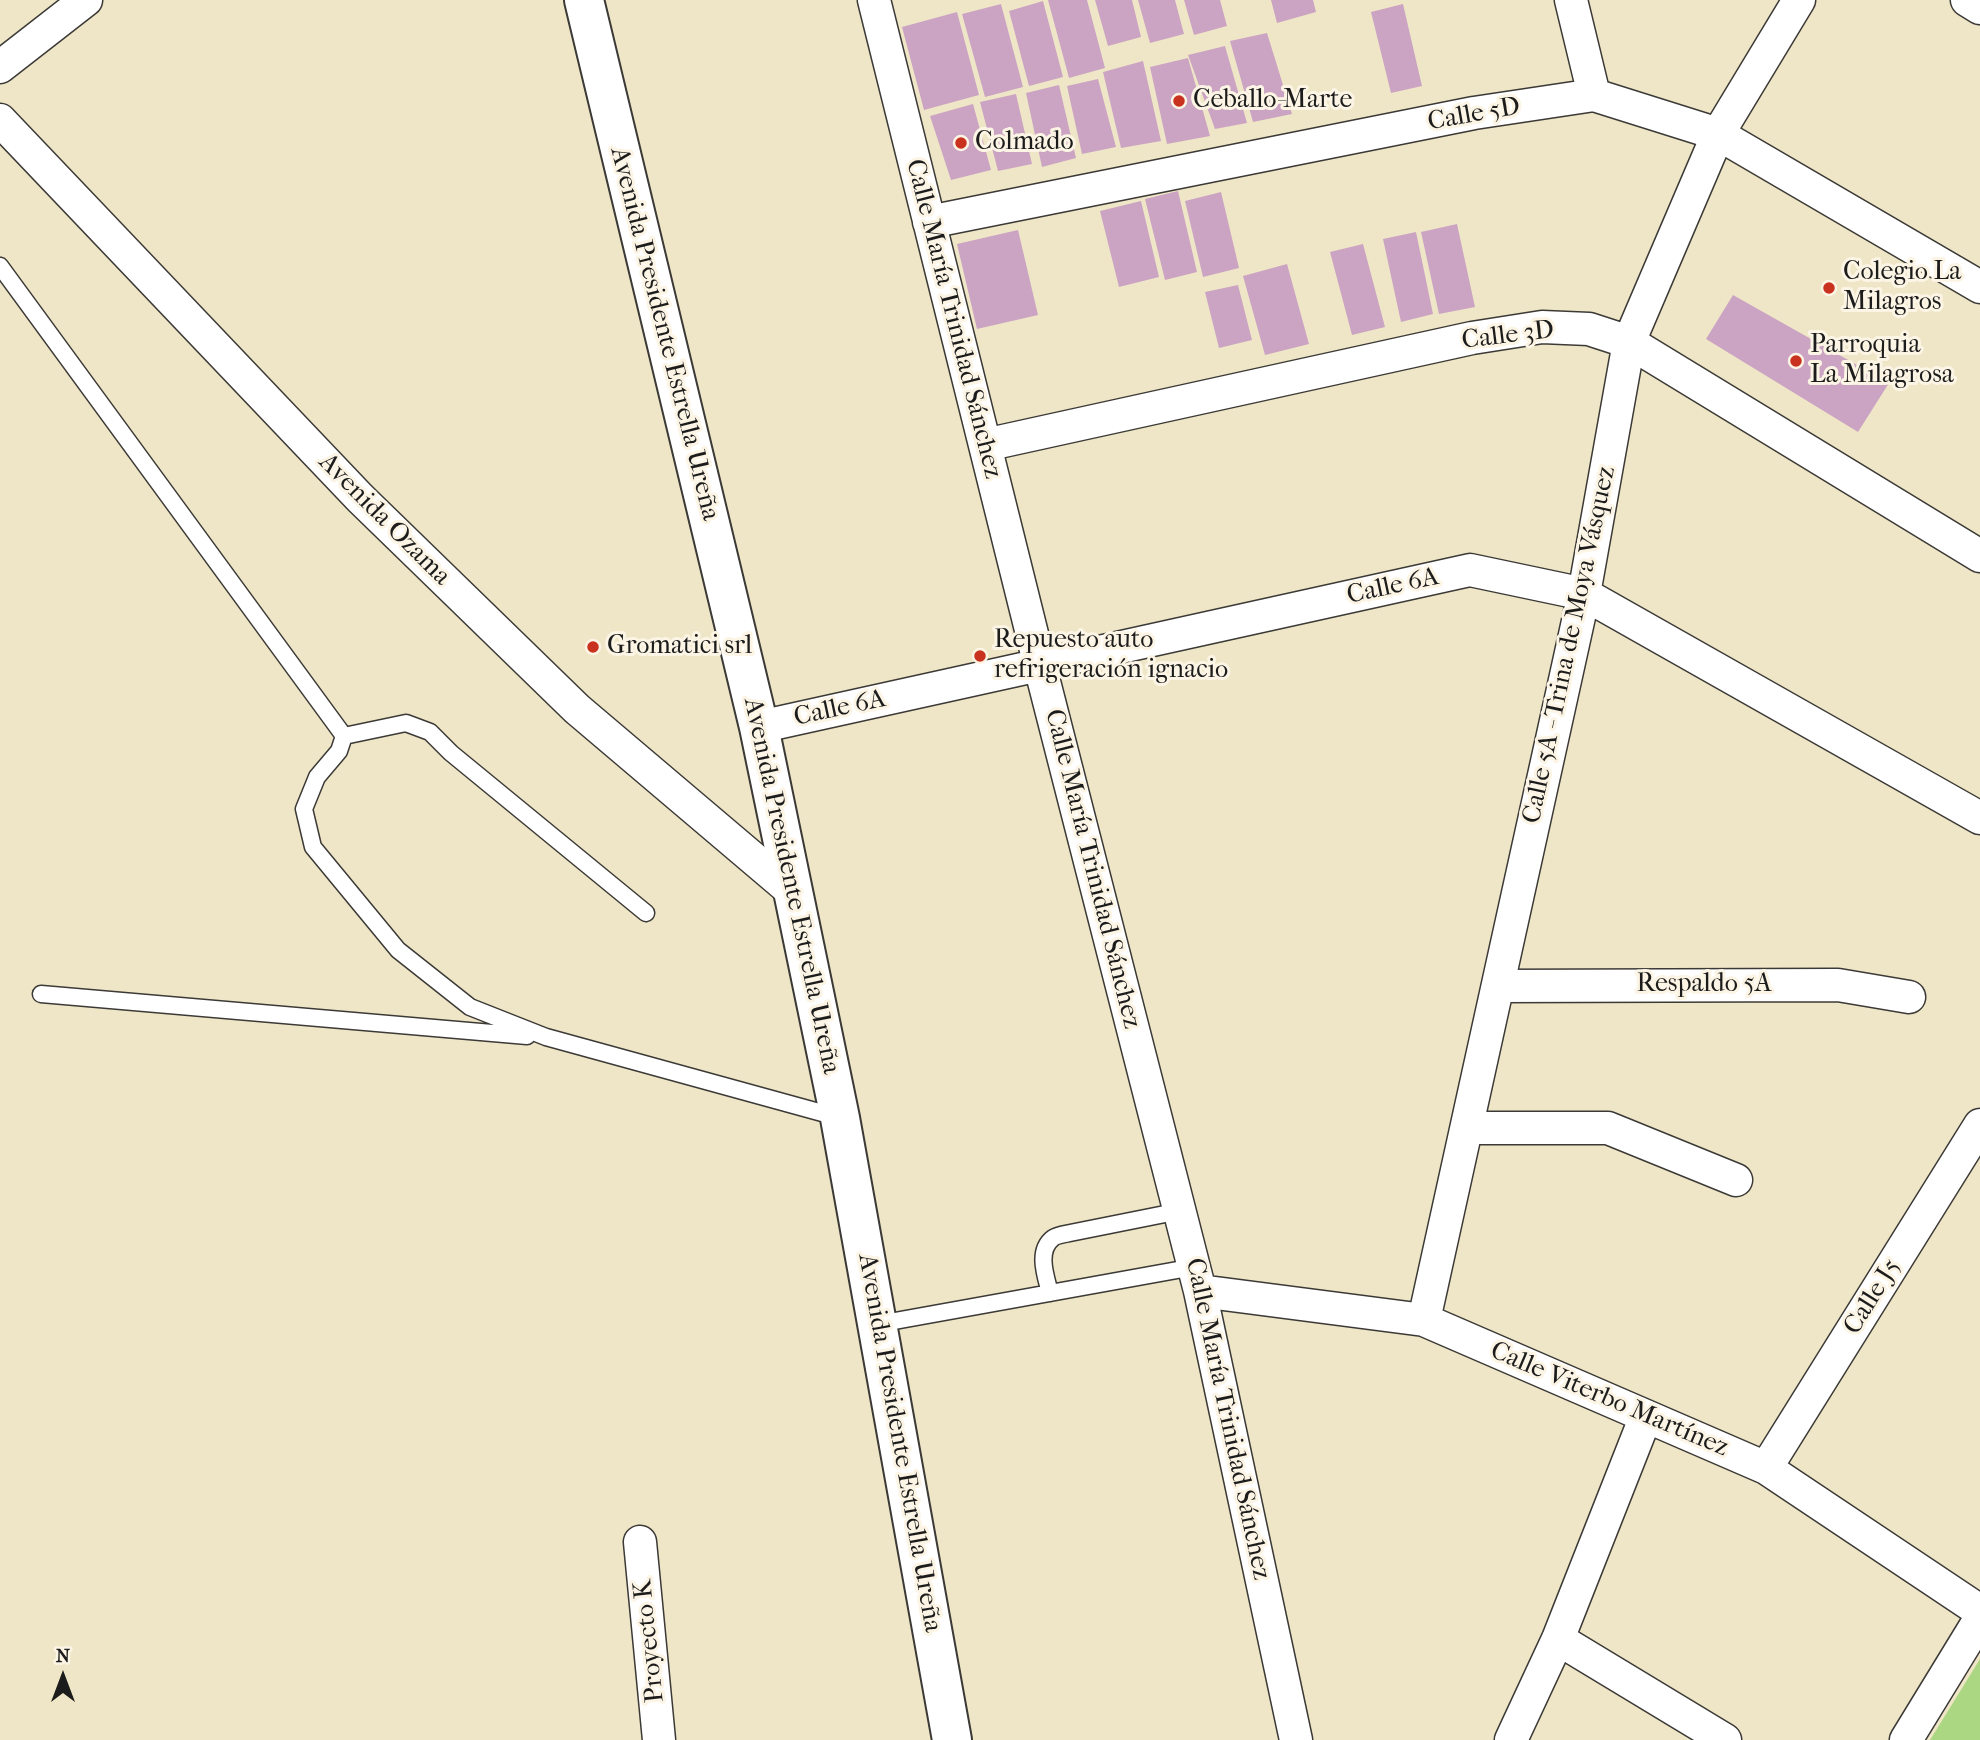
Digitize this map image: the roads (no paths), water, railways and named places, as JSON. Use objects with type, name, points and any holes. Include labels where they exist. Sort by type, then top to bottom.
[{"type":"main road","name":"Avenida Presidente Estrella Ureña","points":[[584,0],[759,727],[794,892],[840,1118],[952,1740]]},
{"type":"street","points":[[0,67],[86,0]]},
{"type":"street","points":[[1571,0],[1594,95]]},
{"type":"street","name":"Calle 5A - Trina de Moya Vásquez","points":[[1424,1320],[1584,594],[1629,342],[1718,134],[1799,0]]},
{"type":"street","points":[[1967,0],[1980,8]]},
{"type":"street","name":"Calle María Trinidad Sánchez","points":[[885,2],[929,222],[1197,1279],[1296,1740]]},
{"type":"street","name":"Calle 5D","points":[[929,222],[1474,113],[1594,95],[1718,134],[1980,286]]},
{"type":"street","name":"Avenida Ozama","points":[[0,120],[379,517],[577,709],[794,892]]},
{"type":"street","name":"Calle 3D","points":[[985,445],[1507,332],[1542,327],[1589,329],[1629,342],[1980,556]]},
{"type":"street","name":"Calle 6A","points":[[759,727],[1470,570],[1584,594],[1980,818]]},
{"type":"street","name":"Respaldo 5A","points":[[1498,986],[1838,985],[1909,997]]},
{"type":"street","name":"Calle J5","points":[[1766,1468],[1980,1125]]},
{"type":"street","points":[[1467,1128],[1608,1128],[1736,1180]]},
{"type":"street","name":"Calle Viterbo Martínez","points":[[1197,1279],[1424,1320],[1766,1468],[1980,1611]]},
{"type":"street","points":[[1511,1740],[1558,1639],[1646,1416]]},
{"type":"street","name":"Proyecto K","points":[[640,1542],[659,1740]]},
{"type":"street","points":[[1906,1740],[1980,1619]]},
{"type":"street","points":[[1558,1639],[1725,1740]]},
{"type":"lane","points":[[0,266],[344,736]]},
{"type":"lane","points":[[344,736],[406,723],[430,732],[451,753],[646,913]]},
{"type":"lane","points":[[344,736],[339,751],[317,777],[304,809],[313,847],[398,950],[470,1007],[547,1037],[840,1118]]},
{"type":"lane","points":[[41,994],[547,1037]]},
{"type":"lane","points":[[1050,1293],[1044,1265],[1045,1249],[1053,1238],[1180,1211]]},
{"type":"lane","points":[[878,1324],[1050,1293],[1197,1279]]},
{"type":"place","name":"Ceballo-Marte","points":[[1179,101]]},
{"type":"place","name":"Colmado","points":[[961,143]]},
{"type":"place","name":"Colegio La Milagros","points":[[1829,288]]},
{"type":"place","name":"Parroquia La Milagrosa","points":[[1796,361]]},
{"type":"place","name":"Gromatici srl","points":[[593,647]]},
{"type":"place","name":"Repuesto auto refrigeración ignacio","points":[[980,656]]}]
